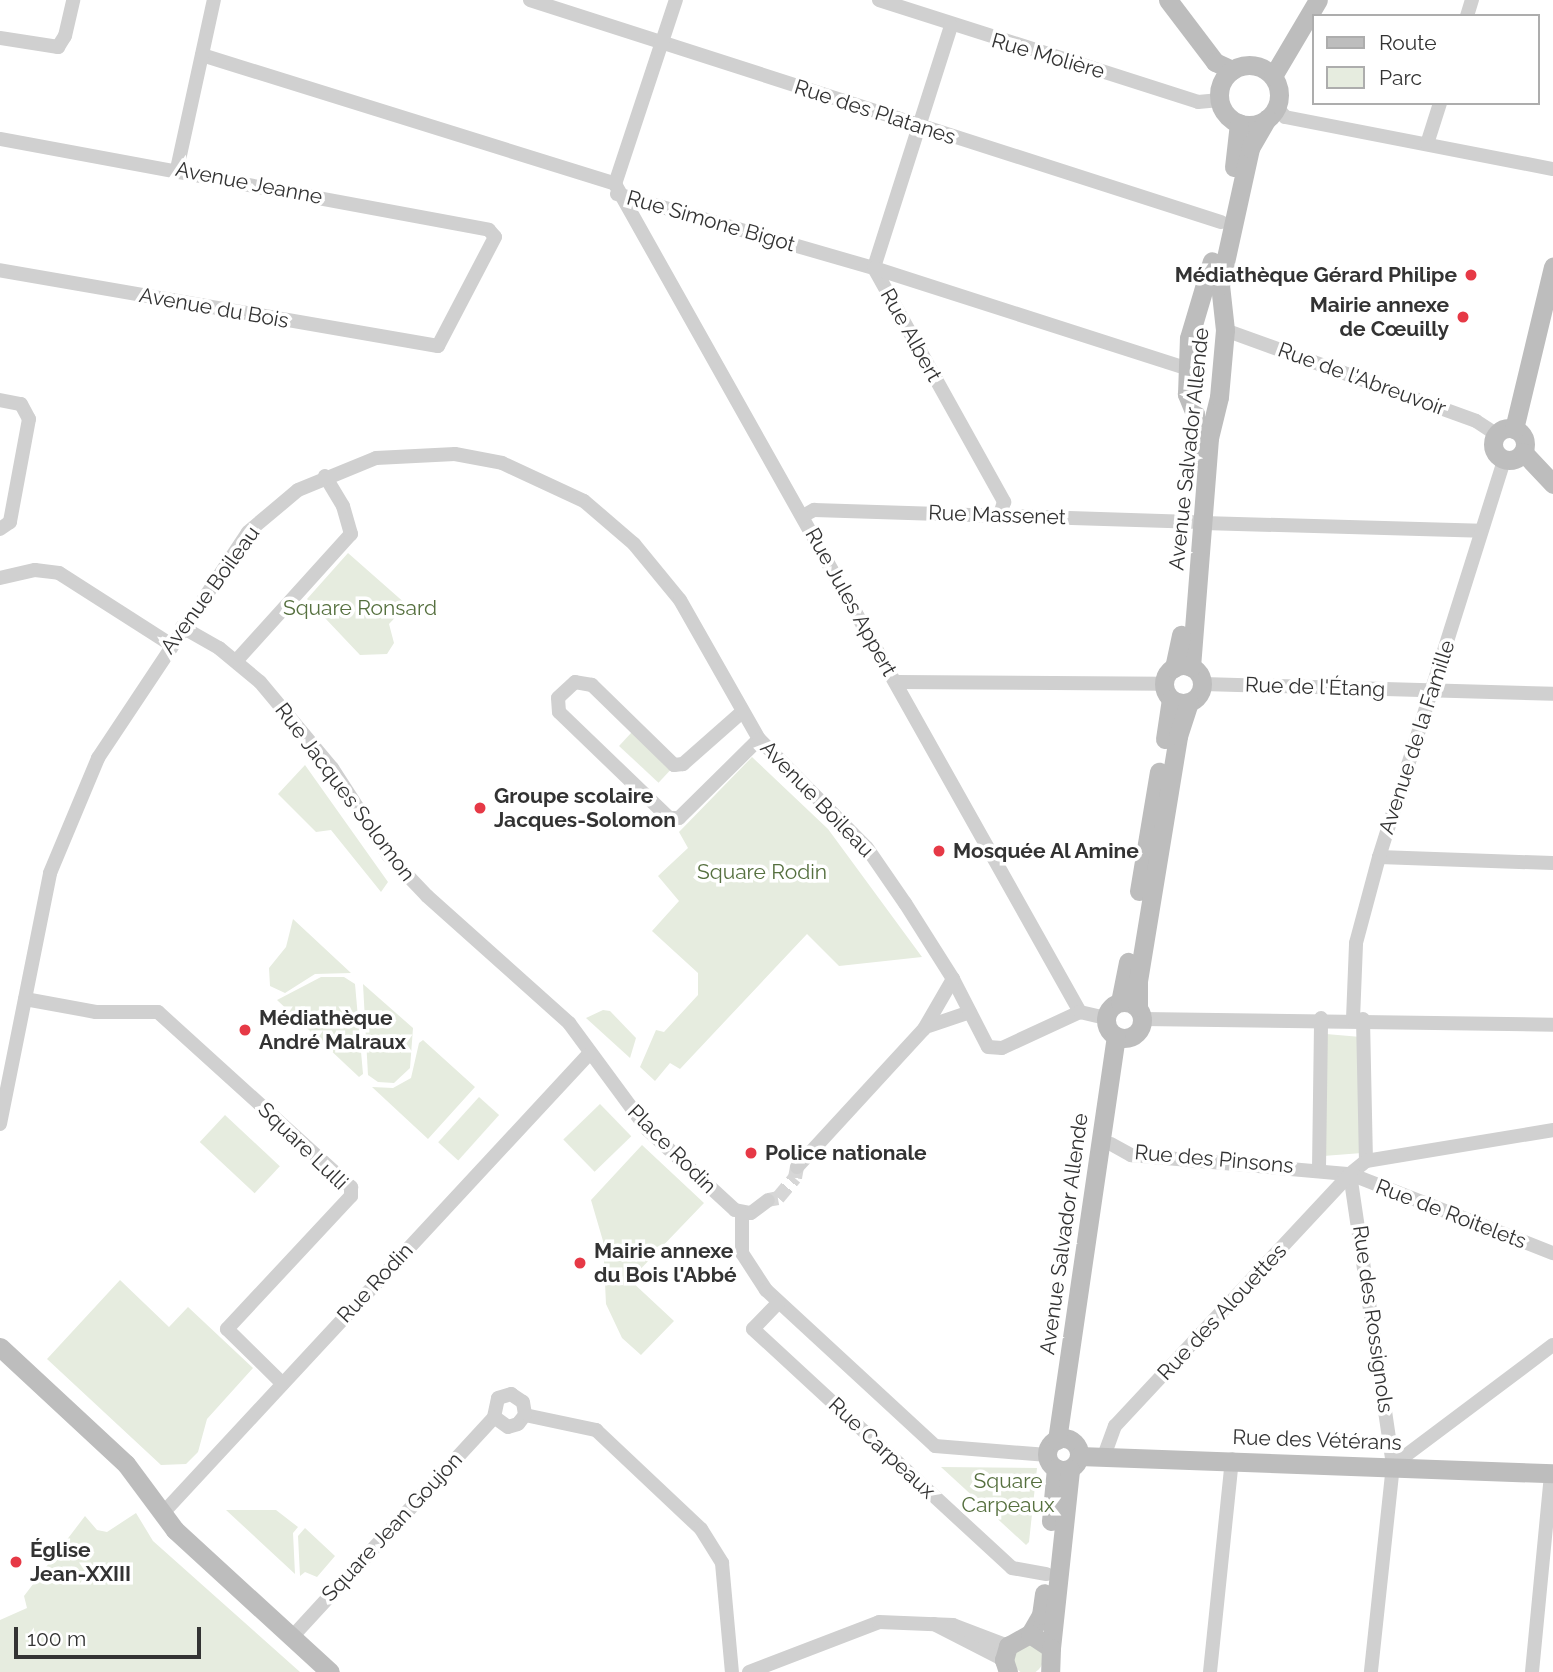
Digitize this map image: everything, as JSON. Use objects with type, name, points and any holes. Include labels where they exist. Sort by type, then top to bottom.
[{"type":"main road","points":[[1168,0],[1216,62],[1232,71]]},
{"type":"main road","points":[[1273,76],[1318,0]]},
{"type":"main road","points":[[1258,66],[1273,76],[1279,91],[1272,113],[1239,123],[1220,100],[1221,84],[1232,71],[1258,66]]},
{"type":"main road","name":"Avenue Salvador Allende","points":[[1205,412],[1188,401],[1192,318],[1211,298],[1251,148],[1272,113]]},
{"type":"main road","name":"Avenue Salvador Allende","points":[[1211,298],[1221,222],[1239,123]]},
{"type":"main road","points":[[1523,452],[1504,460],[1492,446],[1505,431],[1553,267]]},
{"type":"main road","name":"Avenue Salvador Allende","points":[[1134,1009],[1178,736],[1180,650],[1198,522],[1205,412],[1225,330],[1226,311],[1211,298]]},
{"type":"main road","points":[[1505,431],[1524,439],[1523,452]]},
{"type":"main road","points":[[1523,452],[1551,478]]},
{"type":"main road","name":"Avenue Salvador Allende","points":[[1178,684],[1199,696],[1203,684]]},
{"type":"main road","points":[[1134,1009],[1138,1032],[1122,1037],[1106,1018],[1134,1009]]},
{"type":"main road","name":"Avenue Salvador Allende","points":[[1050,1672],[1063,1455],[1111,1144],[1122,1037]]},
{"type":"main road","name":"Avenue Salvador Allende","points":[[1030,1634],[1041,1615],[1122,1037]]},
{"type":"main road","points":[[0,1347],[126,1464],[163,1513],[330,1672]]},
{"type":"main road","name":"Rue des Vétérans","points":[[1063,1455],[1232,1459],[1552,1473]]},
{"type":"main road","points":[[1007,1660],[1030,1634],[1051,1648]]},
{"type":"street","points":[[0,38],[58,47],[65,36],[73,0]]},
{"type":"street","points":[[177,169],[214,0]]},
{"type":"street","name":"Rue des Platanes","points":[[530,0],[1221,222]]},
{"type":"street","points":[[616,189],[676,0]]},
{"type":"street","name":"Rue Molière","points":[[879,0],[951,26],[1198,102],[1220,100]]},
{"type":"street","name":"Rue Albert","points":[[951,26],[874,268],[1004,502],[1000,514]]},
{"type":"street","name":"Rue Simone Bigot","points":[[202,55],[1188,369]]},
{"type":"street","points":[[1427,144],[1439,105]]},
{"type":"street","points":[[1272,113],[1553,169]]},
{"type":"street","name":"Avenue Jeanne","points":[[0,139],[177,169],[489,230],[495,237],[444,341],[428,346]]},
{"type":"street","name":"Rue Jules Appert","points":[[616,189],[803,516],[1080,1012]]},
{"type":"street","name":"Avenue du Bois","points":[[0,270],[428,346]]},
{"type":"street","name":"Rue de l'Abreuvoir","points":[[1225,330],[1505,431]]},
{"type":"street","points":[[0,400],[27,410],[5,526]]},
{"type":"street","name":"Avenue Boileau","points":[[0,1124],[5,1074],[25,999],[50,873],[69,820],[98,758],[182,627],[254,526],[279,503],[325,476],[376,458],[454,454],[502,463],[584,501],[625,535],[680,600],[742,712],[760,739],[867,848],[953,979],[988,1047],[995,1050],[1080,1012]]},
{"type":"street","name":"Avenue de la Famille","points":[[1366,1161],[1356,943],[1379,857],[1504,460]]},
{"type":"street","points":[[237,660],[351,534],[343,506],[325,476]]},
{"type":"street","name":"Rue Massenet","points":[[803,516],[814,510],[1000,514],[1481,531]]},
{"type":"street","points":[[0,578],[34,570],[59,573],[170,645]]},
{"type":"street","name":"Rue Jacques Solomon","points":[[182,627],[237,660],[299,726],[388,855],[427,897],[569,1023],[589,1054]]},
{"type":"street","points":[[742,712],[683,764],[674,765],[592,685],[575,682],[558,698],[559,712],[669,818],[679,818],[760,739]]},
{"type":"street","points":[[896,682],[1178,684]]},
{"type":"street","name":"Rue de l'Étang","points":[[1203,684],[1553,694]]},
{"type":"street","points":[[1379,857],[1553,863]]},
{"type":"street","points":[[797,1167],[924,1029],[953,979]]},
{"type":"street","name":"Square Lulli","points":[[25,999],[96,1012],[158,1013],[351,1187],[351,1196],[227,1329],[282,1384]]},
{"type":"street","points":[[1134,1009],[1553,1025]]},
{"type":"street","points":[[924,1029],[949,1016],[970,1012]]},
{"type":"street","points":[[1080,1012],[1106,1018]]},
{"type":"street","points":[[1319,1168],[1321,1018]]},
{"type":"street","name":"Place Rodin","points":[[589,1054],[648,1130],[742,1213]]},
{"type":"street","name":"Rue Rodin","points":[[163,1513],[589,1054]]},
{"type":"street","points":[[1366,1161],[1553,1130]]},
{"type":"street","name":"Rue des Pinsons","points":[[1111,1144],[1130,1155],[1319,1168],[1350,1174]]},
{"type":"street","name":"Rue des Alouettes","points":[[1104,1456],[1115,1426],[1350,1174],[1366,1161]]},
{"type":"street","name":"Rue de Roitelets","points":[[1350,1174],[1553,1253]]},
{"type":"street","name":"Rue des Rossignols","points":[[1350,1174],[1393,1465],[1371,1672]]},
{"type":"street","points":[[742,1213],[754,1212],[768,1200]]},
{"type":"street","name":"Rue Carpeaux","points":[[742,1213],[742,1253],[778,1303],[938,1448],[1063,1455]]},
{"type":"street","name":"Rue Carpeaux","points":[[778,1303],[753,1329],[1012,1568],[1046,1574]]},
{"type":"street","points":[[1393,1465],[1553,1345]]},
{"type":"street","name":"Square Jean Goujon","points":[[292,1637],[494,1418],[494,1404],[504,1395],[523,1402],[525,1415]]},
{"type":"street","name":"Square Jean Goujon","points":[[494,1418],[502,1425],[513,1426],[525,1415]]},
{"type":"street","name":"Square Jean Goujon","points":[[525,1415],[596,1430],[701,1529],[722,1563],[732,1672]]},
{"type":"street","points":[[1210,1672],[1232,1459]]},
{"type":"street","points":[[1532,1672],[1552,1473]]},
{"type":"street","points":[[748,1672],[868,1625],[930,1621],[953,1625],[1007,1660]]},
{"type":"green space","name":"Square Ronsard","points":[[348,553],[407,605],[389,624],[394,643],[387,654],[360,655],[307,599]]},
{"type":"green space","points":[[632,732],[671,769],[659,783],[619,746]]},
{"type":"green space","name":"Square Rodin","points":[[752,757],[828,829],[922,957],[839,966],[807,934],[680,1069],[670,1063],[655,1081],[640,1067],[656,1030],[664,1032],[698,995],[698,973],[652,931],[679,901],[658,876],[688,848],[679,832]]},
{"type":"green space","points":[[305,765],[388,882],[381,892],[331,830],[316,832],[278,794]]},
{"type":"green space","points":[[293,919],[351,973],[315,974],[285,993],[270,986],[269,968],[286,947]]},
{"type":"green space","points":[[321,977],[344,977],[355,984],[363,1074],[359,1077],[277,1000]]},
{"type":"green space","points":[[363,984],[413,1028],[410,1068],[394,1083],[378,1082],[368,1075]]},
{"type":"green space","points":[[603,1010],[610,1011],[636,1038],[630,1058],[586,1018]]},
{"type":"green space","points":[[1326,1034],[1361,1037],[1362,1153],[1323,1156]]},
{"type":"green space","points":[[423,1040],[475,1087],[428,1139],[372,1087],[393,1088],[411,1078],[419,1043]]},
{"type":"green space","points":[[479,1097],[499,1115],[458,1160],[438,1142]]},
{"type":"green space","points":[[600,1104],[631,1136],[595,1172],[563,1139]]},
{"type":"green space","points":[[225,1115],[280,1166],[255,1193],[200,1142]]},
{"type":"green space","points":[[642,1145],[704,1203],[630,1280],[674,1321],[641,1355],[622,1338],[606,1304],[603,1241],[591,1200]]},
{"type":"green space","points":[[120,1280],[169,1327],[188,1307],[253,1368],[207,1419],[198,1452],[186,1464],[161,1465],[47,1359]]},
{"type":"green space","name":"Square Carpeaux","points":[[941,1467],[1037,1468],[1029,1542],[1026,1545]]},
{"type":"green space","points":[[226,1510],[276,1510],[298,1527],[293,1533],[295,1574]]},
{"type":"green space","points":[[136,1513],[153,1541],[300,1672],[0,1672],[0,1620],[27,1608],[24,1596],[85,1516],[97,1530],[107,1532]]},
{"type":"green space","points":[[305,1528],[335,1556],[317,1577],[305,1572],[300,1576],[298,1536]]},
{"type":"green space","points":[[1022,1645],[1034,1645],[1042,1653],[1042,1665],[1034,1673],[1022,1673],[1014,1665],[1014,1653]]},
{"type":"tunnel","points":[[768,1200],[778,1198],[795,1178],[797,1167]]},
{"type":"place","name":"Médiathèque Gérard Philipe","points":[[1471,275]]},
{"type":"place","name":"Mairie annexe de Cœuilly","points":[[1463,317]]},
{"type":"place","name":"Groupe scolaire Jacques-Solomon","points":[[480,808]]},
{"type":"place","name":"Mosquée Al Amine","points":[[939,851]]},
{"type":"place","name":"Médiathèque André Malraux","points":[[245,1030]]},
{"type":"place","name":"Police nationale","points":[[751,1153]]},
{"type":"place","name":"Mairie annexe du Bois l'Abbé","points":[[580,1263]]},
{"type":"place","name":"Église Jean-XXIII","points":[[16,1562]]}]
